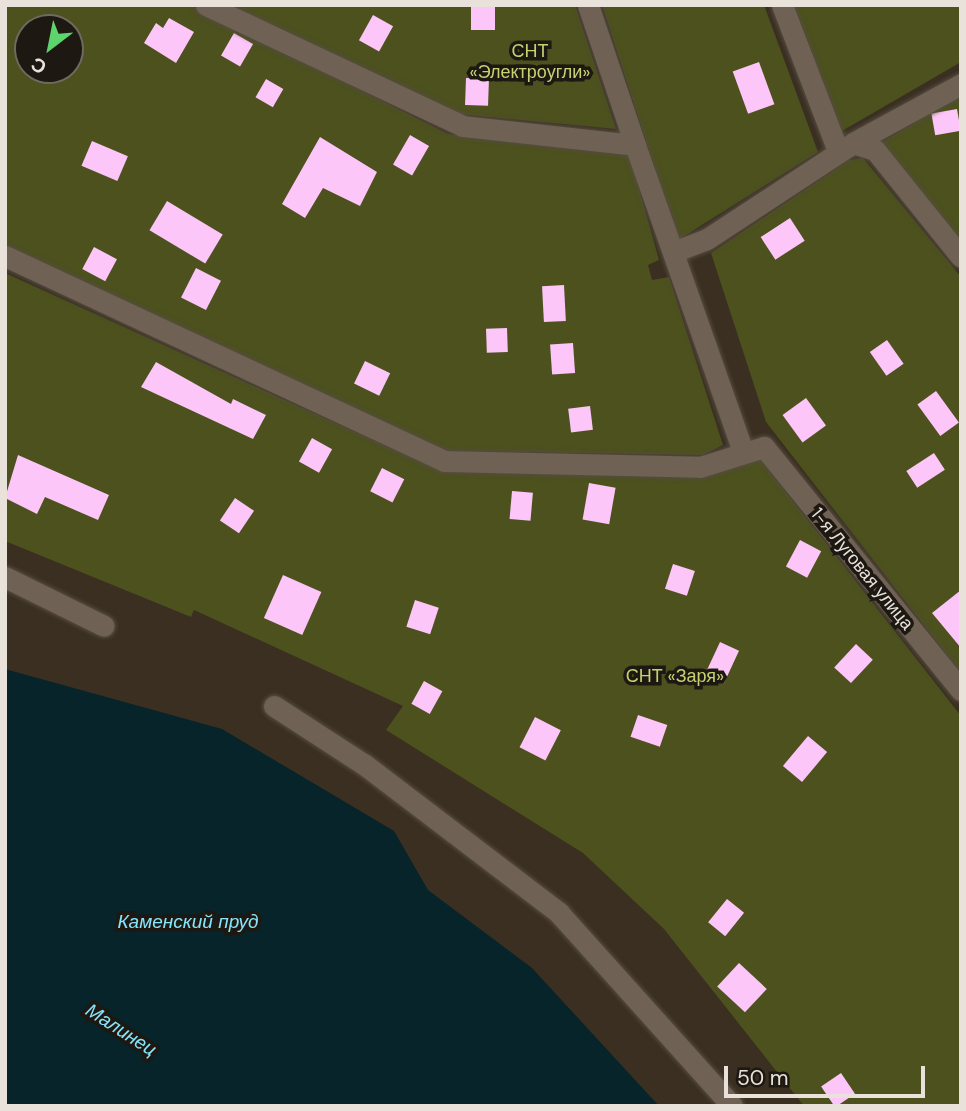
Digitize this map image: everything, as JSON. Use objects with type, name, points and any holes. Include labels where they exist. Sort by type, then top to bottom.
[{"type":"street","points":[[206,5],[463,126],[635,145]]},
{"type":"street","name":"1-я Луговая улица","points":[[588,5],[673,252],[753,449],[961,690]]},
{"type":"street","points":[[782,5],[846,147]]},
{"type":"street","points":[[673,252],[707,239],[846,147],[961,84]]},
{"type":"street","points":[[846,147],[876,150],[961,257]]},
{"type":"street","points":[[5,256],[444,461],[700,467],[753,449]]},
{"type":"street","points":[[5,577],[104,626]]},
{"type":"street","points":[[274,706],[365,765],[559,913],[732,1106]]},
{"type":"green space","points":[[5,5],[190,5],[448,134],[630,156],[659,260],[648,265],[652,280],[669,277],[723,445],[703,455],[443,451],[5,245]]},
{"type":"green space","name":"СНТ «Электроугли»","points":[[230,5],[575,5],[616,129],[457,114]]},
{"type":"green space","points":[[602,5],[764,5],[818,152],[678,240]]},
{"type":"green space","points":[[794,5],[961,5],[961,62],[842,131]]},
{"type":"green space","points":[[961,95],[961,241],[882,142]]},
{"type":"green space","points":[[863,158],[961,277],[961,673],[766,422],[711,253],[849,160]]},
{"type":"green space","name":"СНТ «Заря»","points":[[5,273],[441,471],[699,477],[757,455],[961,716],[961,1106],[804,1106],[664,929],[583,853],[386,730],[403,706],[194,610],[191,617],[5,541]]},
{"type":"water","name":"Каменский пруд","points":[[5,669],[222,729],[394,831],[428,890],[532,968],[659,1106],[5,1106]]},
{"type":"building","points":[[471,5],[495,5],[495,30],[471,30]]},
{"type":"building","points":[[373,15],[393,26],[379,52],[359,40]]},
{"type":"building","points":[[169,18],[194,32],[176,63],[144,43],[156,23],[163,28]]},
{"type":"building","points":[[234,33],[253,44],[240,67],[221,56]]},
{"type":"building","points":[[759,62],[774,104],[748,114],[733,72]]},
{"type":"building","points":[[466,78],[489,79],[488,106],[465,105]]},
{"type":"building","points":[[266,79],[283,89],[273,107],[256,97]]},
{"type":"building","points":[[957,109],[961,131],[935,135],[931,114]]},
{"type":"building","points":[[410,135],[429,146],[412,175],[393,164]]},
{"type":"building","points":[[320,137],[377,172],[360,206],[323,188],[305,218],[282,204]]},
{"type":"building","points":[[92,141],[128,156],[117,181],[81,166]]},
{"type":"building","points":[[167,201],[223,234],[205,264],[149,230]]},
{"type":"building","points":[[790,218],[805,241],[775,260],[761,237]]},
{"type":"building","points":[[94,247],[117,259],[105,281],[82,269]]},
{"type":"building","points":[[196,268],[221,281],[206,310],[181,297]]},
{"type":"building","points":[[564,285],[566,321],[544,322],[542,286]]},
{"type":"building","points":[[507,328],[508,352],[487,353],[486,329]]},
{"type":"building","points":[[887,340],[904,364],[886,376],[870,352]]},
{"type":"building","points":[[573,343],[575,373],[552,375],[550,345]]},
{"type":"building","points":[[365,361],[390,373],[379,396],[354,383]]},
{"type":"building","points":[[156,362],[231,404],[233,399],[266,415],[253,439],[141,387]]},
{"type":"building","points":[[936,391],[959,423],[940,436],[917,405]]},
{"type":"building","points":[[806,398],[826,426],[803,443],[783,415]]},
{"type":"building","points":[[590,406],[593,430],[571,433],[568,409]]},
{"type":"building","points":[[312,438],[332,449],[319,473],[299,462]]},
{"type":"building","points":[[934,453],[945,470],[917,488],[906,471]]},
{"type":"building","points":[[18,455],[109,495],[98,520],[45,497],[37,514],[5,498]]},
{"type":"building","points":[[382,468],[404,479],[392,503],[370,491]]},
{"type":"building","points":[[589,483],[616,488],[609,524],[583,519]]},
{"type":"building","points":[[512,491],[533,493],[530,521],[510,519]]},
{"type":"building","points":[[235,498],[254,511],[239,533],[220,520]]},
{"type":"building","points":[[800,540],[821,551],[807,578],[786,566]]},
{"type":"building","points":[[673,564],[695,571],[687,596],[665,589]]},
{"type":"building","points":[[283,575],[321,592],[302,635],[264,618]]},
{"type":"building","points":[[961,590],[961,648],[932,613]]},
{"type":"building","points":[[415,600],[439,608],[430,634],[406,627]]},
{"type":"building","points":[[720,642],[739,651],[724,684],[705,675]]},
{"type":"building","points":[[856,644],[873,660],[851,683],[834,667]]},
{"type":"building","points":[[424,681],[442,691],[430,714],[411,704]]},
{"type":"building","points":[[638,715],[667,725],[660,747],[631,737]]},
{"type":"building","points":[[535,717],[561,730],[545,760],[520,747]]},
{"type":"building","points":[[808,736],[827,752],[802,782],[783,766]]},
{"type":"building","points":[[727,899],[744,913],[725,936],[708,922]]},
{"type":"building","points":[[739,963],[767,989],[745,1012],[717,986]]},
{"type":"building","points":[[841,1073],[855,1094],[834,1106],[821,1086]]},
{"type":"water label","name":"Малинец","points":[[121,1030]]}]
